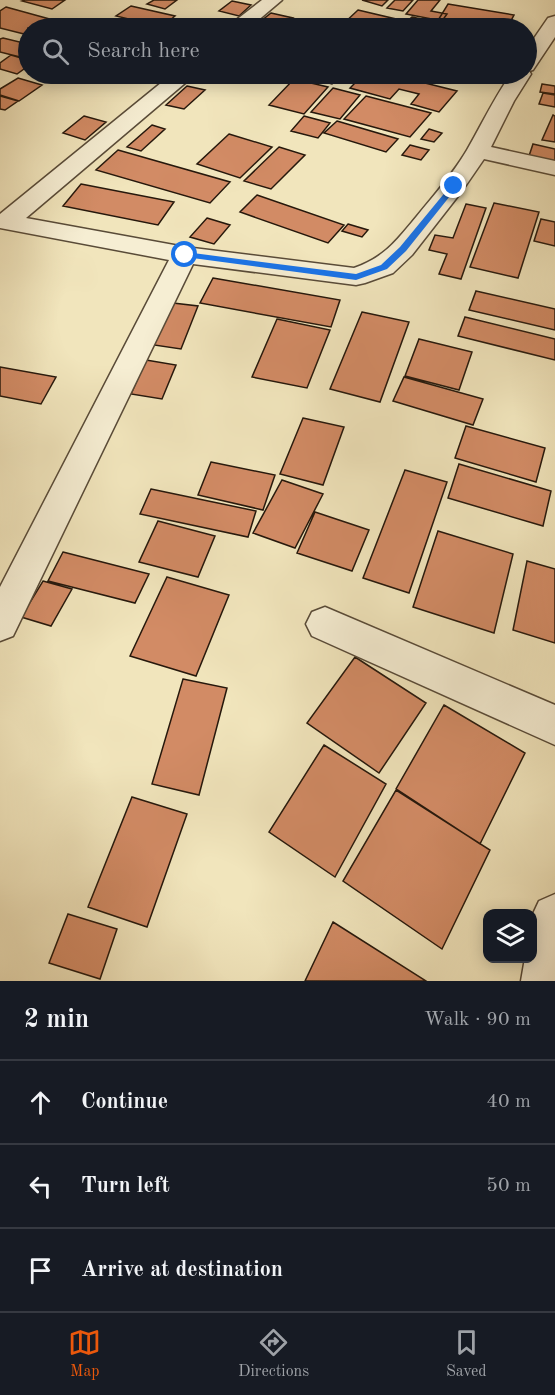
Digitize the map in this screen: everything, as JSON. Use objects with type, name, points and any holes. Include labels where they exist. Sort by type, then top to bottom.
[{"type":"street","points":[[250,18],[273,0]]},
{"type":"street","points":[[537,49],[555,22]]},
{"type":"street","points":[[3,222],[172,84]]},
{"type":"street","points":[[3,222],[185,255],[356,277],[384,267],[403,249],[454,186],[478,151],[503,101],[514,84]]},
{"type":"street","points":[[478,151],[555,168]]},
{"type":"street","points":[[0,624],[185,255]]},
{"type":"street","points":[[325,624],[555,725]]},
{"type":"street","points":[[545,981],[555,917]]},
{"type":"building","points":[[65,0],[52,9],[22,1]]},
{"type":"building","points":[[154,0],[177,0],[165,9],[147,4]]},
{"type":"building","points":[[362,0],[388,0],[382,6]]},
{"type":"building","points":[[395,0],[413,0],[403,11],[387,8]]},
{"type":"building","points":[[418,0],[440,0],[431,11],[447,14],[444,18],[427,18],[406,14]]},
{"type":"building","points":[[232,1],[251,5],[239,16],[219,11]]},
{"type":"building","points":[[448,4],[514,15],[512,18],[439,18]]},
{"type":"building","points":[[131,6],[175,16],[173,18],[124,18],[116,16]]},
{"type":"building","points":[[6,7],[46,18],[18,18],[18,32],[0,28],[0,11]]},
{"type":"building","points":[[358,10],[392,18],[349,18]]},
{"type":"building","points":[[271,13],[293,18],[265,18]]},
{"type":"building","points":[[0,39],[18,42],[18,56],[0,52]]},
{"type":"building","points":[[11,55],[18,57],[18,73],[0,69],[0,63]]},
{"type":"building","points":[[18,78],[18,84],[42,85],[19,101],[0,95],[0,89]]},
{"type":"building","points":[[289,84],[315,84],[328,87],[304,114],[269,105]]},
{"type":"building","points":[[354,84],[429,84],[457,91],[439,112],[411,104],[419,94],[399,89],[390,99],[350,88]]},
{"type":"building","points":[[542,84],[555,86],[555,94],[540,92]]},
{"type":"building","points":[[187,86],[205,90],[184,109],[166,105]]},
{"type":"building","points":[[333,88],[360,95],[340,119],[311,112]]},
{"type":"building","points":[[543,93],[555,95],[555,107],[539,104]]},
{"type":"building","points":[[0,96],[18,101],[5,110],[0,109]]},
{"type":"building","points":[[366,96],[431,113],[410,137],[344,119]]},
{"type":"building","points":[[553,115],[555,116],[555,142],[542,140]]},
{"type":"building","points":[[84,116],[106,122],[85,140],[63,133]]},
{"type":"building","points":[[304,116],[330,123],[318,138],[291,131]]},
{"type":"building","points":[[337,121],[398,139],[386,152],[324,133]]},
{"type":"building","points":[[152,125],[165,129],[141,151],[127,147]]},
{"type":"building","points":[[429,129],[442,133],[434,142],[421,139]]},
{"type":"building","points":[[229,134],[272,147],[240,178],[197,164]]},
{"type":"building","points":[[533,144],[555,149],[555,161],[529,156]]},
{"type":"building","points":[[410,145],[429,150],[421,160],[402,155]]},
{"type":"building","points":[[279,147],[305,155],[271,189],[244,181]]},
{"type":"building","points":[[118,150],[230,182],[210,203],[96,170]]},
{"type":"building","points":[[81,184],[174,202],[158,225],[63,206]]},
{"type":"building","points":[[257,195],[344,225],[328,243],[240,212]]},
{"type":"building","points":[[494,203],[539,212],[518,278],[470,267]]},
{"type":"building","points":[[466,204],[486,208],[461,279],[439,274],[447,254],[429,250],[435,235],[453,238]]},
{"type":"building","points":[[207,218],[230,225],[214,244],[190,237]]},
{"type":"building","points":[[541,219],[555,222],[555,246],[534,241]]},
{"type":"building","points":[[348,224],[368,230],[362,237],[342,231]]},
{"type":"building","points":[[213,278],[340,300],[331,327],[200,303]]},
{"type":"building","points":[[476,291],[555,309],[555,330],[469,310]]},
{"type":"building","points":[[173,303],[198,306],[181,349],[154,345]]},
{"type":"building","points":[[362,312],[409,322],[380,402],[330,389]]},
{"type":"building","points":[[465,317],[555,339],[555,360],[458,336]]},
{"type":"building","points":[[277,319],[330,330],[307,388],[252,377]]},
{"type":"building","points":[[419,339],[472,352],[459,390],[405,376]]},
{"type":"building","points":[[146,360],[176,365],[162,399],[131,394]]},
{"type":"building","points":[[0,367],[56,377],[41,404],[0,396]]},
{"type":"building","points":[[404,377],[483,399],[473,425],[393,401]]},
{"type":"building","points":[[303,418],[344,427],[323,485],[280,474]]},
{"type":"building","points":[[466,426],[545,448],[536,482],[455,458]]},
{"type":"building","points":[[211,462],[275,475],[263,510],[198,495]]},
{"type":"building","points":[[459,464],[551,491],[543,526],[448,498]]},
{"type":"building","points":[[405,470],[447,482],[409,593],[363,578]]},
{"type":"building","points":[[282,480],[323,494],[295,548],[253,533]]},
{"type":"building","points":[[151,489],[256,511],[248,537],[140,514]]},
{"type":"building","points":[[315,512],[369,530],[352,571],[297,553]]},
{"type":"building","points":[[158,521],[215,536],[198,577],[139,562]]},
{"type":"building","points":[[438,531],[513,554],[494,633],[413,607]]},
{"type":"building","points":[[63,552],[149,574],[135,603],[48,581]]},
{"type":"building","points":[[527,561],[555,569],[555,643],[513,630]]},
{"type":"building","points":[[167,577],[229,595],[196,676],[130,656]]},
{"type":"building","points":[[43,581],[72,589],[51,626],[21,617]]},
{"type":"building","points":[[355,657],[426,703],[379,773],[307,723]]},
{"type":"building","points":[[183,679],[227,688],[199,795],[152,784]]},
{"type":"building","points":[[444,705],[525,753],[480,844],[396,789]]},
{"type":"building","points":[[324,745],[386,784],[335,877],[269,832]]},
{"type":"building","points":[[396,790],[490,850],[442,949],[343,881]]},
{"type":"building","points":[[132,797],[187,814],[147,927],[88,907]]},
{"type":"building","points":[[68,914],[117,929],[100,979],[49,963]]},
{"type":"building","points":[[333,922],[426,981],[305,981]]},
{"type":"route","points":[[185,255],[356,277],[384,267],[403,249],[454,186]]}]
